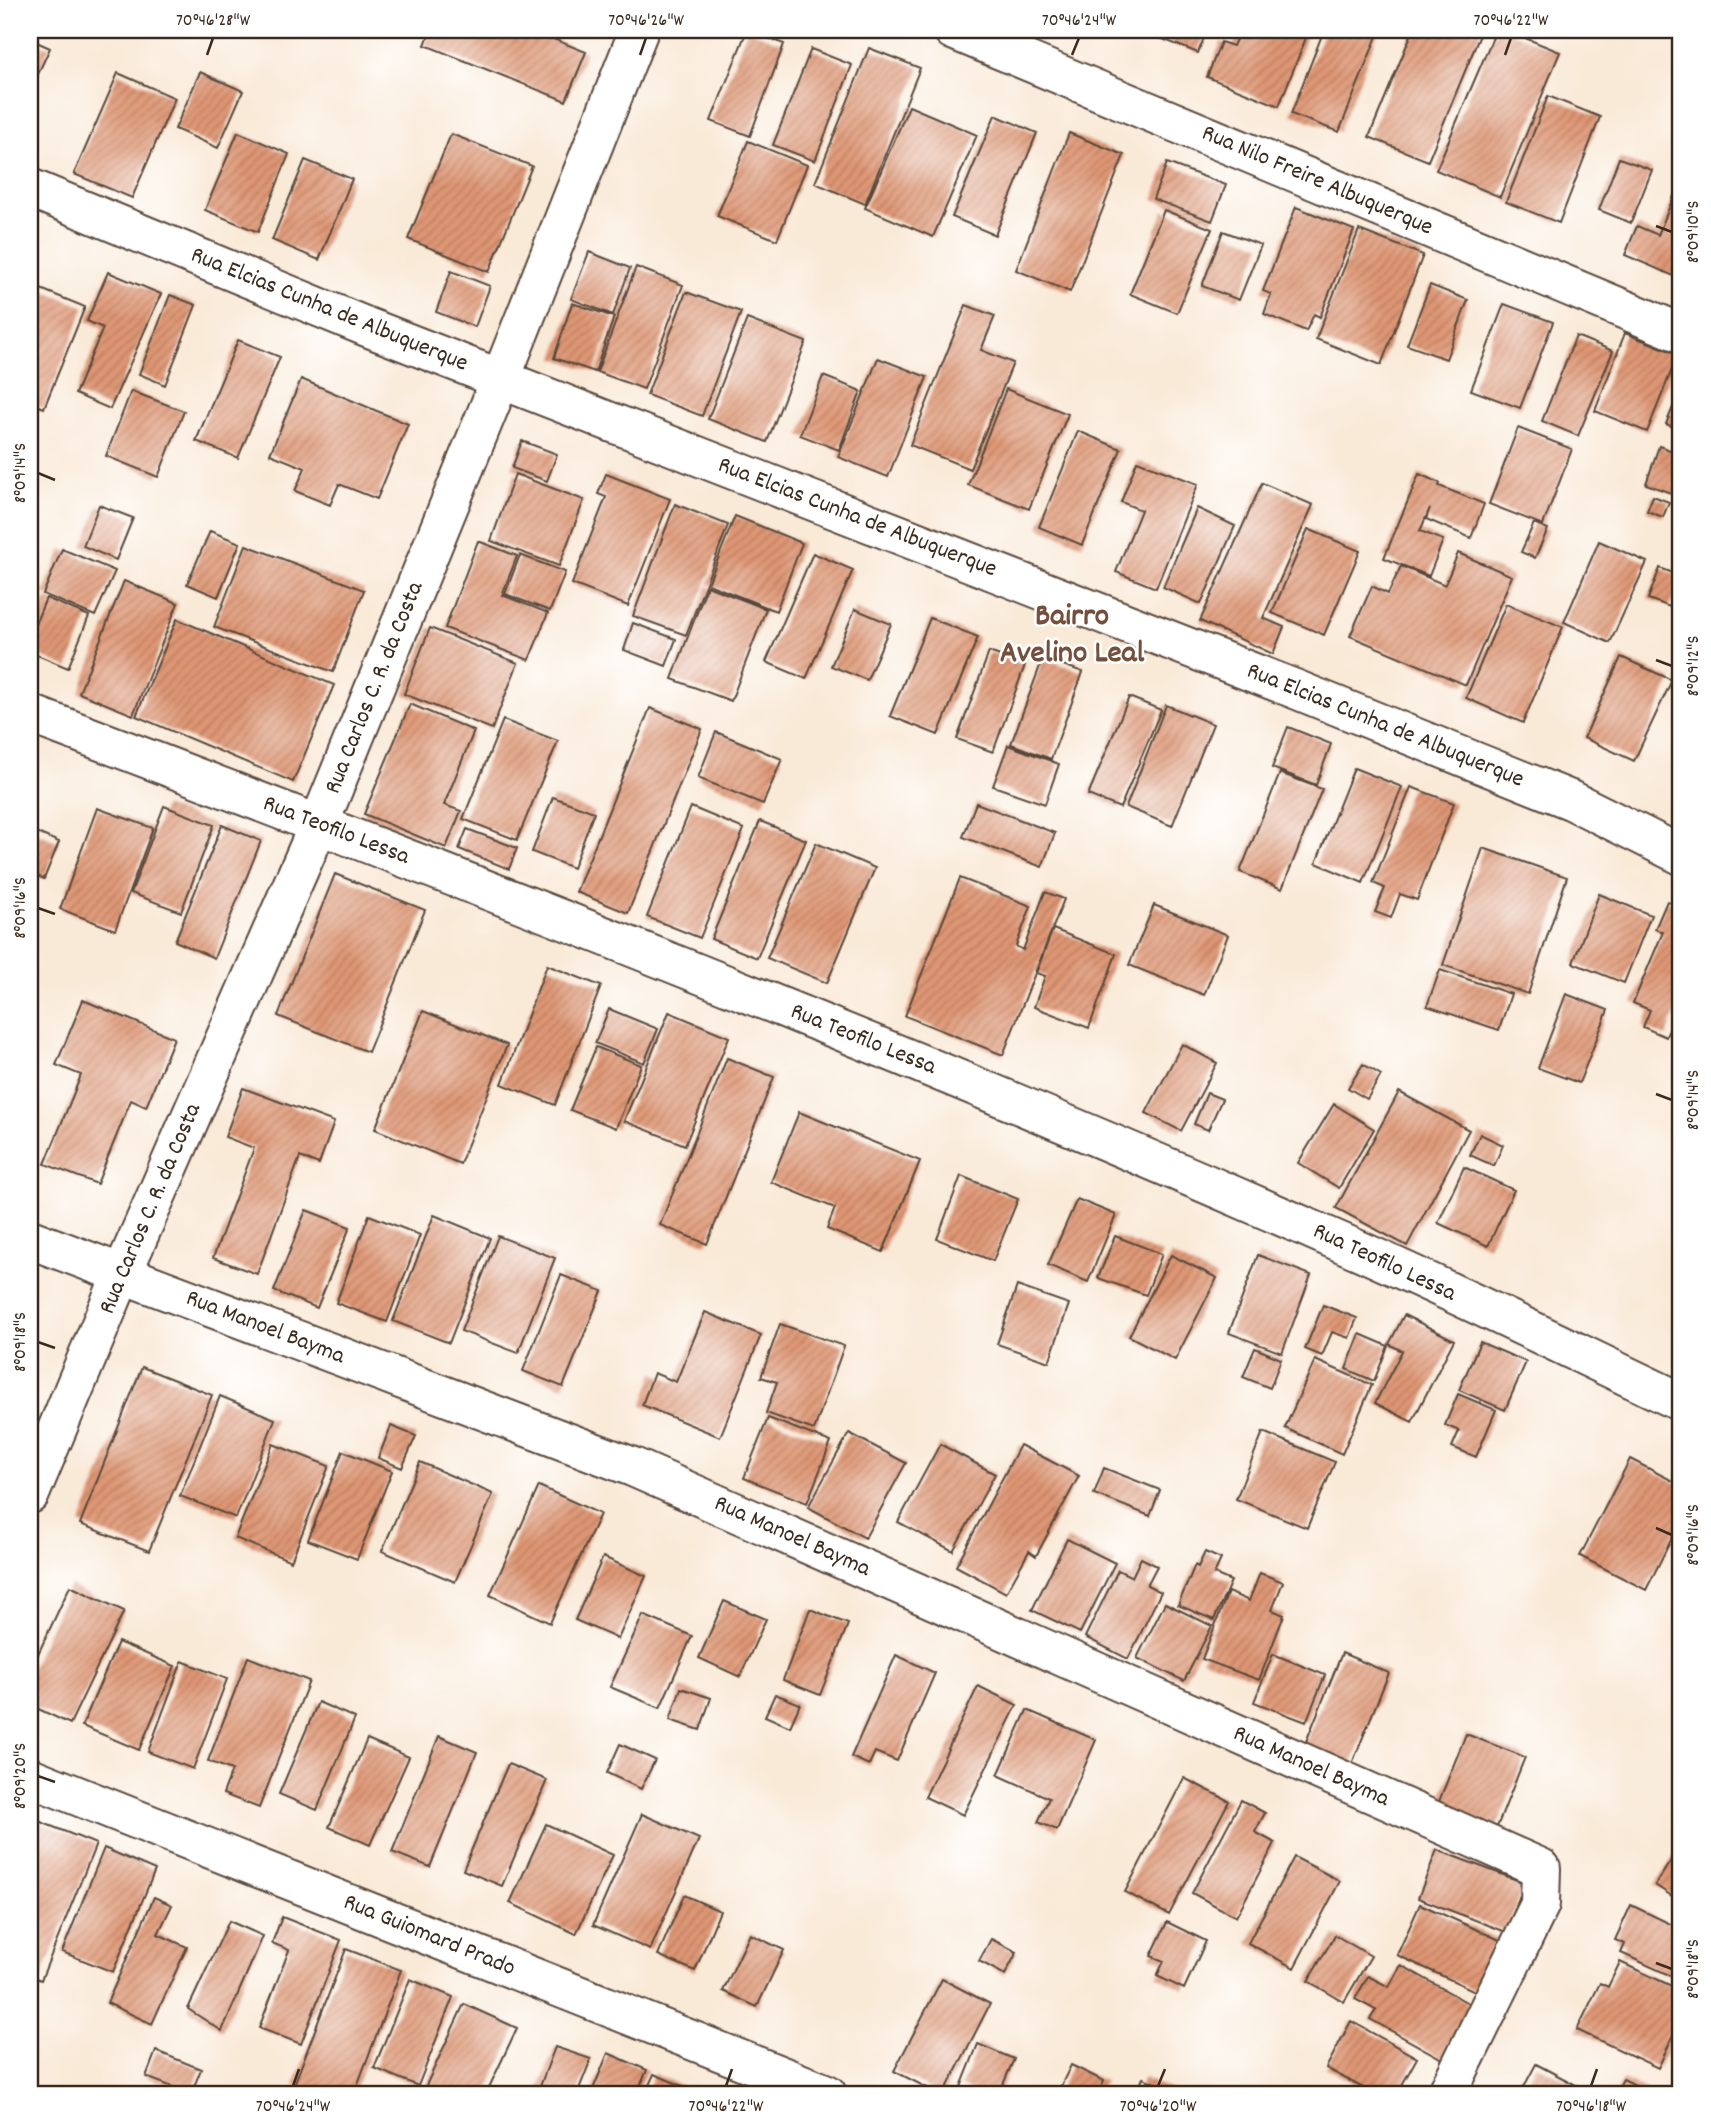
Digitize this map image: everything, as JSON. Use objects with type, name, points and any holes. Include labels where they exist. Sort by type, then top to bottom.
[{"type":"street","name":"Rua Carlos C. R. da Costa","points":[[30,1494],[122,1274],[319,824],[639,30]]},
{"type":"street","name":"Rua Nilo Freire Albuquerque","points":[[953,30],[1681,333]]},
{"type":"street","name":"Rua Elcias Cunha de Albuquerque","points":[[30,188],[367,327],[1295,689],[1560,796],[1681,855]]},
{"type":"street","name":"Rua Teofilo Lessa","points":[[30,714],[319,824],[940,1070],[1335,1239],[1681,1402]]},
{"type":"street","name":"Rua Manoel Bayma","points":[[30,1239],[633,1467],[1541,1868],[1540,1904],[1447,2094]]},
{"type":"street","name":"Rua Guiomard Prado","points":[[30,1777],[827,2094]]},
{"type":"building","points":[[431,30],[531,30],[586,52],[566,101],[425,45]]},
{"type":"building","points":[[747,30],[784,44],[750,136],[711,121]]},
{"type":"building","points":[[1149,30],[1207,30],[1198,53],[1147,33]]},
{"type":"building","points":[[1240,30],[1309,30],[1279,106],[1207,77],[1221,42],[1233,46]]},
{"type":"building","points":[[1324,30],[1379,31],[1339,132],[1291,114]]},
{"type":"building","points":[[1413,30],[1482,30],[1428,161],[1369,137]]},
{"type":"building","points":[[1496,30],[1505,30],[1560,52],[1500,197],[1436,170]]},
{"type":"building","points":[[30,39],[50,48],[30,91]]},
{"type":"building","points":[[869,48],[920,68],[865,204],[815,183]]},
{"type":"building","points":[[811,49],[852,65],[815,161],[773,145]]},
{"type":"building","points":[[200,72],[243,91],[218,148],[175,129]]},
{"type":"building","points":[[118,73],[175,98],[132,198],[74,174]]},
{"type":"building","points":[[1548,96],[1600,117],[1559,223],[1506,202]]},
{"type":"building","points":[[909,106],[977,135],[933,237],[865,208]]},
{"type":"building","points":[[995,115],[1037,133],[995,235],[952,217]]},
{"type":"building","points":[[238,132],[289,154],[258,232],[205,210]]},
{"type":"building","points":[[1069,133],[1124,155],[1070,292],[1016,270]]},
{"type":"building","points":[[451,134],[532,166],[489,272],[408,239]]},
{"type":"building","points":[[748,141],[807,165],[777,240],[717,216]]},
{"type":"building","points":[[1619,158],[1652,170],[1631,223],[1599,210]]},
{"type":"building","points":[[305,160],[352,179],[319,260],[272,240]]},
{"type":"building","points":[[1167,163],[1226,185],[1212,221],[1153,199]]},
{"type":"building","points":[[1681,179],[1681,279],[1625,255],[1637,226],[1658,235]]},
{"type":"building","points":[[1296,207],[1354,230],[1320,317],[1314,314],[1306,331],[1264,314],[1271,294],[1263,291]]},
{"type":"building","points":[[1164,210],[1212,229],[1177,313],[1130,294]]},
{"type":"building","points":[[1359,230],[1423,255],[1381,365],[1316,339]]},
{"type":"building","points":[[1223,231],[1261,245],[1239,300],[1202,286]]},
{"type":"building","points":[[589,252],[630,268],[613,315],[571,299]]},
{"type":"building","points":[[636,267],[683,285],[644,389],[597,372]]},
{"type":"building","points":[[451,271],[490,286],[475,327],[436,312]]},
{"type":"building","points":[[108,272],[161,294],[110,409],[75,394],[103,328],[87,321]]},
{"type":"building","points":[[31,285],[85,307],[44,408],[30,403]]},
{"type":"building","points":[[1430,285],[1468,300],[1446,359],[1407,345]]},
{"type":"building","points":[[686,292],[741,312],[702,416],[647,395]]},
{"type":"building","points":[[170,295],[196,305],[165,385],[139,374]]},
{"type":"building","points":[[572,303],[614,317],[595,372],[554,358]]},
{"type":"building","points":[[1504,304],[1553,322],[1520,408],[1471,390]]},
{"type":"building","points":[[966,305],[995,316],[981,350],[1013,363],[970,469],[910,445]]},
{"type":"building","points":[[747,319],[806,342],[767,442],[708,419]]},
{"type":"building","points":[[1625,333],[1678,354],[1647,432],[1595,411]]},
{"type":"building","points":[[1576,336],[1613,351],[1578,436],[1542,421]]},
{"type":"building","points":[[238,340],[280,357],[238,458],[196,441]]},
{"type":"building","points":[[878,358],[927,377],[888,477],[838,457]]},
{"type":"building","points":[[823,376],[861,391],[839,450],[800,435]]},
{"type":"building","points":[[301,379],[408,424],[377,499],[339,484],[330,505],[295,491],[305,468],[270,454]]},
{"type":"building","points":[[1681,388],[1681,430],[1666,424]]},
{"type":"building","points":[[1006,389],[1068,414],[1029,509],[968,485]]},
{"type":"building","points":[[131,391],[184,411],[158,477],[106,456]]},
{"type":"building","points":[[1518,428],[1572,449],[1543,525],[1489,504]]},
{"type":"building","points":[[1078,431],[1121,449],[1082,545],[1039,527]]},
{"type":"building","points":[[522,441],[557,454],[547,481],[512,468]]},
{"type":"building","points":[[1659,446],[1681,454],[1681,481],[1676,495],[1646,484]]},
{"type":"building","points":[[1137,461],[1198,484],[1156,588],[1116,572],[1141,510],[1121,502]]},
{"type":"building","points":[[515,474],[584,500],[559,566],[491,541]]},
{"type":"building","points":[[606,474],[670,499],[628,606],[572,584],[606,497],[598,494]]},
{"type":"building","points":[[1419,474],[1440,483],[1439,486],[1484,504],[1471,538],[1426,519],[1430,508],[1420,531],[1443,540],[1429,576],[1384,558]]},
{"type":"building","points":[[1262,483],[1313,505],[1263,618],[1284,627],[1273,654],[1200,621]]},
{"type":"building","points":[[1653,496],[1669,502],[1663,517],[1647,511]]},
{"type":"building","points":[[675,504],[728,525],[686,635],[633,616]]},
{"type":"building","points":[[99,505],[133,518],[116,560],[83,546]]},
{"type":"building","points":[[1197,508],[1235,526],[1201,604],[1163,587]]},
{"type":"building","points":[[735,516],[802,543],[776,611],[708,584]]},
{"type":"building","points":[[1534,523],[1548,529],[1535,558],[1521,552]]},
{"type":"building","points":[[1308,529],[1360,551],[1324,635],[1272,613]]},
{"type":"building","points":[[210,531],[240,543],[218,597],[187,584]]},
{"type":"building","points":[[478,541],[517,556],[502,595],[548,613],[529,660],[445,628]]},
{"type":"building","points":[[1599,541],[1647,562],[1610,643],[1564,622]]},
{"type":"building","points":[[246,545],[364,590],[333,672],[214,627]]},
{"type":"building","points":[[62,549],[115,571],[95,616],[43,594]]},
{"type":"building","points":[[813,553],[853,570],[806,679],[766,662]]},
{"type":"building","points":[[1458,553],[1512,576],[1466,685],[1350,636],[1372,586],[1388,594],[1401,566],[1445,585]]},
{"type":"building","points":[[520,555],[565,572],[550,611],[505,594]]},
{"type":"building","points":[[1660,568],[1681,576],[1670,607],[1648,599]]},
{"type":"building","points":[[124,581],[178,603],[133,715],[79,693]]},
{"type":"building","points":[[707,586],[766,609],[731,701],[672,679]]},
{"type":"building","points":[[46,598],[89,616],[68,668],[30,652],[30,636]]},
{"type":"building","points":[[1506,604],[1563,627],[1523,723],[1466,698]]},
{"type":"building","points":[[855,609],[891,624],[867,680],[831,666]]},
{"type":"building","points":[[930,618],[978,637],[938,735],[890,716]]},
{"type":"building","points":[[177,619],[334,685],[293,782],[136,716]]},
{"type":"building","points":[[633,623],[676,639],[666,666],[624,650]]},
{"type":"building","points":[[430,628],[518,663],[492,729],[404,694]]},
{"type":"building","points":[[989,652],[1025,665],[993,752],[957,739]]},
{"type":"building","points":[[1621,657],[1672,680],[1634,761],[1584,738]]},
{"type":"building","points":[[1043,658],[1083,672],[1051,759],[1011,744]]},
{"type":"building","points":[[1129,697],[1161,710],[1120,808],[1088,795]]},
{"type":"building","points":[[410,704],[474,731],[444,805],[461,811],[446,848],[364,814]]},
{"type":"building","points":[[1166,705],[1213,724],[1172,826],[1126,807]]},
{"type":"building","points":[[650,708],[702,729],[628,913],[576,892]]},
{"type":"building","points":[[503,720],[558,741],[517,840],[463,819]]},
{"type":"building","points":[[1288,727],[1331,744],[1316,785],[1272,768]]},
{"type":"building","points":[[716,732],[782,759],[763,804],[698,778]]},
{"type":"building","points":[[1008,745],[1059,764],[1045,804],[993,786]]},
{"type":"building","points":[[1354,768],[1402,787],[1363,883],[1316,863]]},
{"type":"building","points":[[1280,773],[1322,789],[1282,889],[1240,872]]},
{"type":"building","points":[[1411,787],[1454,803],[1417,900],[1400,894],[1391,918],[1375,912],[1385,888],[1373,883]]},
{"type":"building","points":[[553,797],[594,812],[573,868],[532,852]]},
{"type":"building","points":[[976,803],[1055,833],[1042,867],[963,837]]},
{"type":"building","points":[[164,806],[214,825],[181,912],[131,893]]},
{"type":"building","points":[[691,807],[744,829],[700,938],[647,917]]},
{"type":"building","points":[[97,808],[153,828],[115,930],[60,909]]},
{"type":"building","points":[[760,821],[806,840],[757,958],[711,939]]},
{"type":"building","points":[[222,825],[261,841],[214,958],[175,941]]},
{"type":"building","points":[[467,829],[517,848],[509,869],[459,849]]},
{"type":"building","points":[[30,830],[59,842],[44,879],[30,873]]},
{"type":"building","points":[[816,843],[875,868],[827,983],[767,958]]},
{"type":"building","points":[[1483,848],[1567,877],[1528,994],[1443,965]]},
{"type":"building","points":[[335,874],[425,910],[368,1052],[278,1016]]},
{"type":"building","points":[[960,878],[1031,906],[1016,946],[1023,950],[1045,892],[1064,899],[1003,1055],[905,1016]]},
{"type":"building","points":[[1599,894],[1651,915],[1624,983],[1573,963]]},
{"type":"building","points":[[1667,901],[1681,907],[1681,1000],[1666,1037],[1643,1027],[1650,1010],[1633,1003],[1663,932],[1655,929]]},
{"type":"building","points":[[1154,905],[1228,935],[1204,995],[1129,965]]},
{"type":"building","points":[[1053,929],[1116,954],[1089,1028],[1034,1007],[1045,976],[1036,973]]},
{"type":"building","points":[[547,965],[601,986],[555,1105],[502,1084]]},
{"type":"building","points":[[1440,970],[1511,994],[1499,1030],[1427,1006]]},
{"type":"building","points":[[1566,994],[1608,1010],[1579,1083],[1538,1068]]},
{"type":"building","points":[[83,1000],[174,1038],[146,1107],[131,1100],[97,1184],[45,1164],[81,1075],[56,1065]]},
{"type":"building","points":[[609,1009],[658,1029],[644,1063],[595,1043]]},
{"type":"building","points":[[423,1011],[507,1045],[460,1164],[375,1129]]},
{"type":"building","points":[[669,1012],[729,1037],[685,1145],[624,1121]]},
{"type":"building","points":[[1182,1044],[1217,1063],[1181,1131],[1146,1113]]},
{"type":"building","points":[[596,1047],[641,1065],[616,1128],[570,1110]]},
{"type":"building","points":[[727,1058],[774,1077],[707,1244],[660,1225]]},
{"type":"building","points":[[1363,1064],[1381,1075],[1367,1099],[1348,1088]]},
{"type":"building","points":[[243,1088],[334,1122],[319,1164],[300,1157],[257,1274],[213,1258],[254,1148],[225,1137]]},
{"type":"building","points":[[1399,1092],[1469,1130],[1407,1246],[1336,1208]]},
{"type":"building","points":[[1207,1093],[1222,1099],[1208,1130],[1194,1124]]},
{"type":"building","points":[[1334,1104],[1374,1129],[1339,1188],[1298,1163]]},
{"type":"building","points":[[799,1112],[920,1161],[883,1252],[827,1229],[835,1208],[771,1182]]},
{"type":"building","points":[[1480,1134],[1503,1145],[1494,1166],[1470,1155]]},
{"type":"building","points":[[1464,1167],[1514,1190],[1488,1246],[1438,1223]]},
{"type":"building","points":[[961,1176],[1018,1199],[993,1261],[937,1239]]},
{"type":"building","points":[[1077,1199],[1116,1215],[1088,1282],[1048,1265]]},
{"type":"building","points":[[306,1210],[350,1227],[317,1308],[274,1291]]},
{"type":"building","points":[[369,1215],[420,1235],[387,1322],[336,1303]]},
{"type":"building","points":[[434,1215],[490,1238],[449,1343],[393,1321]]},
{"type":"building","points":[[498,1236],[555,1258],[518,1353],[461,1331]]},
{"type":"building","points":[[1115,1236],[1162,1254],[1146,1295],[1098,1278]]},
{"type":"building","points":[[1171,1255],[1217,1278],[1175,1360],[1129,1336]]},
{"type":"building","points":[[1258,1255],[1311,1275],[1282,1353],[1229,1333]]},
{"type":"building","points":[[561,1275],[602,1291],[563,1387],[523,1371]]},
{"type":"building","points":[[1017,1286],[1069,1304],[1049,1362],[997,1344]]},
{"type":"building","points":[[1323,1305],[1357,1318],[1349,1338],[1332,1332],[1322,1356],[1305,1349]]},
{"type":"building","points":[[705,1312],[761,1335],[720,1437],[642,1405],[654,1373],[676,1382]]},
{"type":"building","points":[[1404,1315],[1454,1340],[1412,1422],[1375,1403],[1402,1351],[1389,1344]]},
{"type":"building","points":[[780,1324],[844,1346],[814,1430],[766,1413],[777,1382],[761,1377]]},
{"type":"building","points":[[1360,1334],[1388,1346],[1374,1381],[1346,1369]]},
{"type":"building","points":[[1480,1342],[1526,1362],[1505,1410],[1459,1390]]},
{"type":"building","points":[[1255,1348],[1281,1359],[1270,1388],[1243,1377]]},
{"type":"building","points":[[1315,1360],[1372,1385],[1342,1454],[1285,1428]]},
{"type":"building","points":[[142,1367],[212,1395],[149,1551],[80,1524]]},
{"type":"building","points":[[1458,1394],[1496,1410],[1476,1457],[1452,1447],[1459,1431],[1445,1425]]},
{"type":"building","points":[[220,1396],[275,1419],[236,1518],[180,1496]]},
{"type":"building","points":[[768,1418],[831,1442],[807,1503],[744,1478]]},
{"type":"building","points":[[391,1426],[416,1436],[402,1468],[378,1458]]},
{"type":"building","points":[[1263,1432],[1335,1462],[1307,1528],[1236,1499]]},
{"type":"building","points":[[849,1433],[906,1463],[865,1538],[808,1507]]},
{"type":"building","points":[[273,1444],[329,1466],[291,1561],[235,1538]]},
{"type":"building","points":[[940,1444],[995,1474],[953,1551],[898,1522]]},
{"type":"building","points":[[1020,1445],[1079,1476],[1036,1556],[1029,1551],[1006,1593],[956,1566]]},
{"type":"building","points":[[343,1451],[392,1471],[357,1559],[308,1540]]},
{"type":"building","points":[[1630,1459],[1681,1485],[1681,1520],[1646,1590],[1580,1556]]},
{"type":"building","points":[[420,1462],[493,1494],[455,1582],[382,1551]]},
{"type":"building","points":[[1104,1468],[1160,1490],[1150,1516],[1094,1494]]},
{"type":"building","points":[[539,1486],[600,1514],[550,1623],[490,1595]]},
{"type":"building","points":[[1067,1539],[1115,1563],[1080,1633],[1032,1610]]},
{"type":"building","points":[[1205,1552],[1221,1559],[1214,1574],[1231,1581],[1214,1620],[1178,1605],[1195,1565],[1198,1567]]},
{"type":"building","points":[[603,1557],[646,1576],[618,1639],[575,1620]]},
{"type":"building","points":[[1141,1558],[1157,1566],[1147,1585],[1161,1592],[1128,1659],[1085,1637],[1118,1570],[1132,1577]]},
{"type":"building","points":[[1260,1573],[1283,1582],[1272,1610],[1284,1615],[1259,1680],[1202,1659],[1228,1592],[1249,1601]]},
{"type":"building","points":[[70,1586],[124,1611],[70,1724],[30,1705],[30,1671]]},
{"type":"building","points":[[724,1601],[766,1619],[740,1677],[699,1658]]},
{"type":"building","points":[[1165,1603],[1212,1626],[1184,1681],[1137,1658]]},
{"type":"building","points":[[810,1609],[848,1624],[820,1695],[783,1680]]},
{"type":"building","points":[[643,1615],[692,1636],[660,1708],[610,1687]]},
{"type":"building","points":[[118,1642],[175,1666],[139,1750],[82,1726]]},
{"type":"building","points":[[1342,1653],[1389,1673],[1350,1769],[1303,1749]]},
{"type":"building","points":[[1273,1654],[1325,1675],[1306,1722],[1254,1702]]},
{"type":"building","points":[[896,1655],[935,1673],[897,1761],[875,1752],[869,1765],[851,1757]]},
{"type":"building","points":[[248,1657],[309,1681],[259,1808],[223,1794],[232,1770],[208,1761]]},
{"type":"building","points":[[182,1661],[227,1679],[193,1769],[148,1752]]},
{"type":"building","points":[[978,1686],[1017,1705],[963,1815],[925,1797]]},
{"type":"building","points":[[681,1688],[711,1698],[700,1730],[670,1720]]},
{"type":"building","points":[[775,1694],[800,1704],[790,1727],[765,1716]]},
{"type":"building","points":[[318,1702],[355,1718],[317,1810],[279,1794]]},
{"type":"building","points":[[1027,1710],[1096,1740],[1057,1830],[1038,1822],[1049,1798],[998,1775]]},
{"type":"building","points":[[1466,1734],[1525,1757],[1497,1827],[1438,1804]]},
{"type":"building","points":[[439,1736],[477,1752],[430,1867],[392,1852]]},
{"type":"building","points":[[367,1739],[409,1757],[370,1845],[329,1827]]},
{"type":"building","points":[[620,1744],[655,1760],[641,1789],[607,1773]]},
{"type":"building","points":[[508,1764],[547,1780],[502,1886],[463,1870]]},
{"type":"building","points":[[1184,1778],[1229,1801],[1169,1915],[1125,1892]]},
{"type":"building","points":[[1241,1800],[1265,1813],[1255,1832],[1275,1843],[1236,1917],[1192,1893]]},
{"type":"building","points":[[642,1814],[699,1839],[650,1950],[593,1925]]},
{"type":"building","points":[[31,1818],[96,1844],[41,1980],[30,1976]]},
{"type":"building","points":[[546,1824],[613,1855],[576,1934],[510,1903]]},
{"type":"building","points":[[1681,1845],[1681,1902],[1655,1885]]},
{"type":"building","points":[[104,1848],[155,1870],[113,1972],[62,1952]]},
{"type":"building","points":[[1437,1850],[1525,1883],[1506,1932],[1418,1898]]},
{"type":"building","points":[[1294,1857],[1340,1881],[1294,1968],[1248,1943]]},
{"type":"building","points":[[684,1895],[720,1911],[695,1971],[658,1955]]},
{"type":"building","points":[[154,1897],[172,1905],[158,1934],[187,1947],[152,2024],[107,2003]]},
{"type":"building","points":[[1420,1904],[1511,1945],[1488,1997],[1397,1955]]},
{"type":"building","points":[[1631,1905],[1681,1929],[1680,1980],[1621,1953],[1625,1944],[1615,1940]]},
{"type":"building","points":[[282,1917],[341,1940],[301,2044],[259,2028],[289,1950],[272,1943]]},
{"type":"building","points":[[229,1921],[263,1936],[222,2031],[188,2009]]},
{"type":"building","points":[[1167,1922],[1206,1941],[1184,1989],[1157,1976],[1164,1961],[1151,1956]]},
{"type":"building","points":[[750,1934],[784,1950],[757,2007],[723,1991]]},
{"type":"building","points":[[1335,1935],[1371,1956],[1344,2002],[1308,1981]]},
{"type":"building","points":[[991,1939],[1017,1952],[1005,1975],[979,1961]]},
{"type":"building","points":[[346,1949],[401,1970],[354,2094],[319,2094],[294,2085]]},
{"type":"building","points":[[1620,1962],[1676,1988],[1671,1998],[1681,2003],[1681,2019],[1658,2068],[1577,2030],[1600,1983],[1608,1987]]},
{"type":"building","points":[[1401,1965],[1482,2011],[1451,2064],[1370,2019],[1376,2010],[1355,1999],[1368,1976],[1389,1987]]},
{"type":"building","points":[[410,1979],[453,1997],[418,2086],[374,2068]]},
{"type":"building","points":[[942,1979],[990,2004],[944,2094],[939,2094],[894,2071]]},
{"type":"building","points":[[464,2004],[517,2028],[486,2094],[422,2094]]},
{"type":"building","points":[[1351,2021],[1417,2058],[1397,2094],[1374,2094],[1326,2068]]},
{"type":"building","points":[[978,2044],[1014,2059],[999,2094],[979,2094],[961,2087]]},
{"type":"building","points":[[555,2047],[591,2059],[577,2094],[537,2094]]},
{"type":"building","points":[[156,2051],[201,2069],[191,2094],[146,2077]]},
{"type":"building","points":[[608,2053],[647,2070],[637,2094],[591,2094]]},
{"type":"building","points":[[1536,2064],[1593,2094],[1520,2094]]},
{"type":"building","points":[[1071,2065],[1104,2081],[1098,2094],[1057,2094]]},
{"type":"building","points":[[654,2074],[694,2091],[692,2094],[645,2094]]},
{"type":"building","points":[[1143,2078],[1181,2094],[1136,2094]]},
{"type":"building","points":[[1623,2079],[1650,2092],[1649,2094],[1615,2094]]},
{"type":"district","name":"Bairro Avelino Leal","points":[[1072,636]]}]
